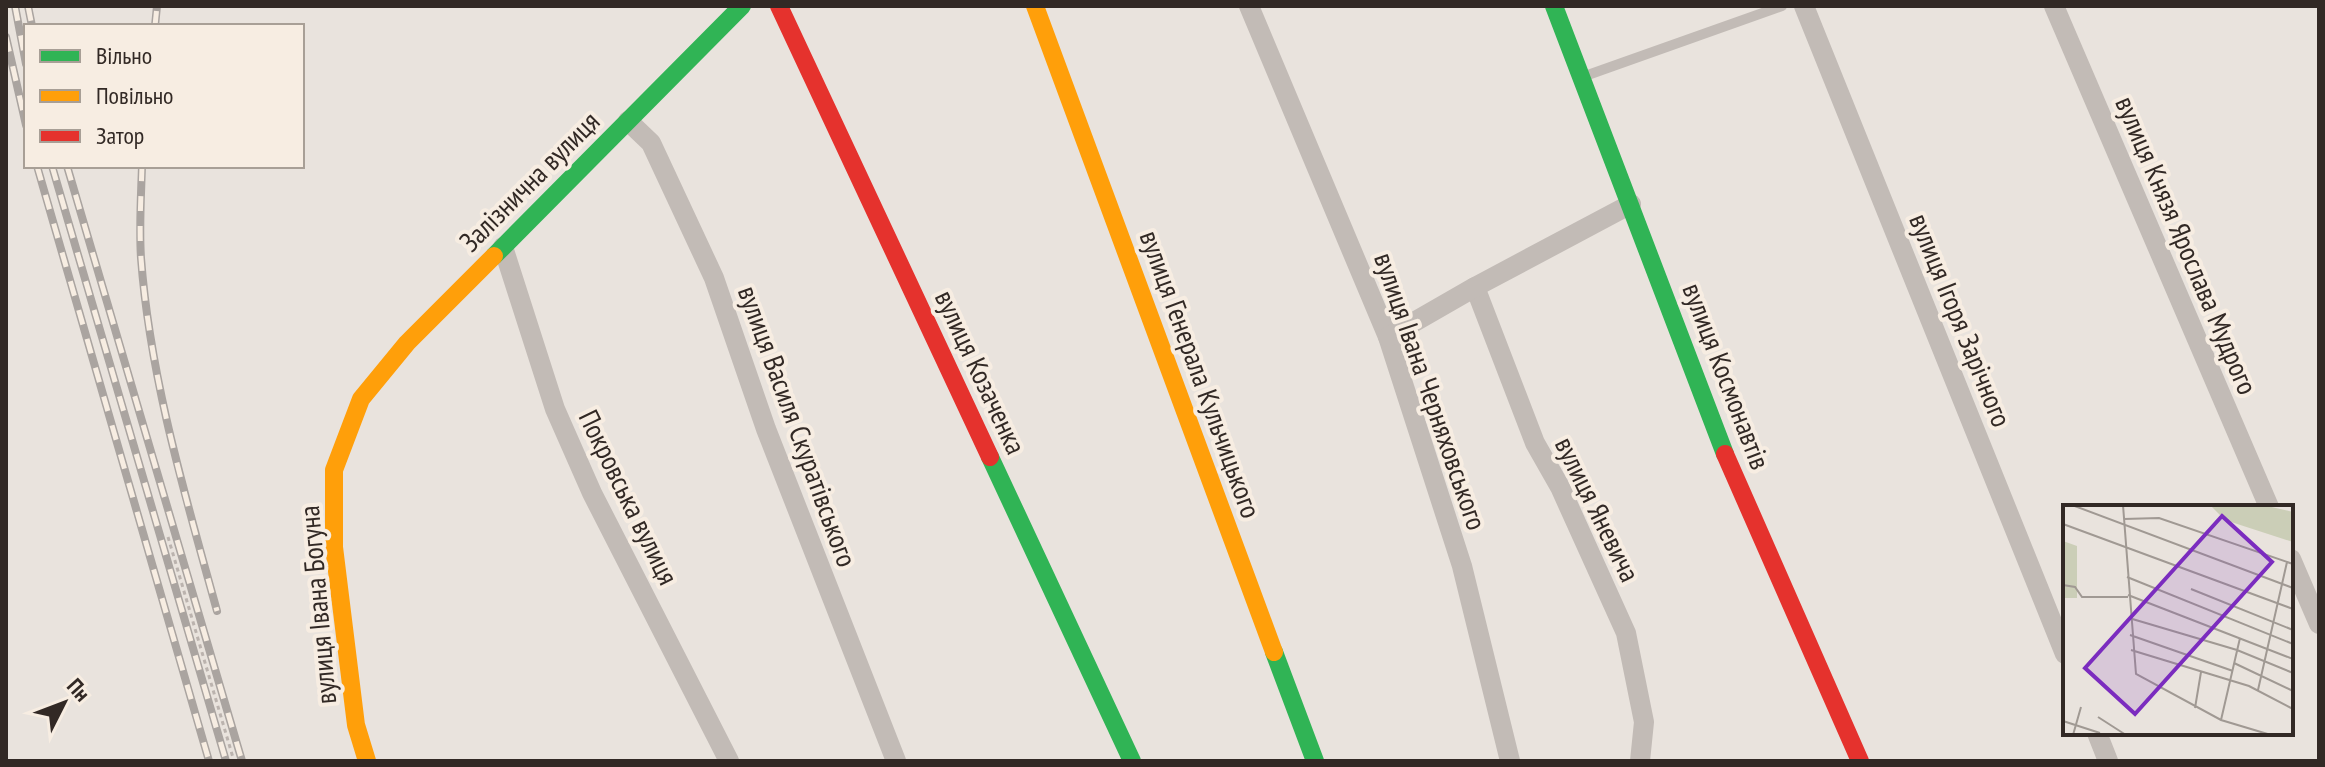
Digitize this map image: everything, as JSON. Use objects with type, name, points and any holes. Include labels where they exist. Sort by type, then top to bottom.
[{"type":"street","name":"Залізнична вулиця","points":[[361,399],[407,343],[742,6]]},
{"type":"street","name":"вулиця Козаченка","points":[[779,6],[1132,761]]},
{"type":"street","name":"вулиця Генерала Кульчицького","points":[[1035,6],[1315,761]]},
{"type":"street","name":"вулиця Івана Черняховського","points":[[1249,6],[1388,337],[1462,566],[1510,761]]},
{"type":"street","name":"вулиця Космонавтів","points":[[1554,6],[1734,476],[1860,761]]},
{"type":"street","name":"вулиця Ігоря Зарічного","points":[[1804,6],[2063,649]]},
{"type":"street","name":"вулиця Князя Ярослава Мудрого","points":[[2054,6],[2268,505]]},
{"type":"street","name":"вулиця Василя Скуратівського","points":[[628,121],[651,143],[714,278],[766,429],[896,761]]},
{"type":"street","points":[[1388,337],[1631,204]]},
{"type":"street","name":"Покровська вулиця","points":[[503,247],[555,409],[592,493],[729,761]]},
{"type":"street","name":"вулиця Яневича","points":[[1475,287],[1535,443],[1560,487],[1626,633],[1644,722],[1640,761]]},
{"type":"street","name":"вулиця Івана Богуна","points":[[361,399],[334,470],[334,547],[356,725],[367,761]]},
{"type":"street","points":[[2293,564],[2319,624]]},
{"type":"street","points":[[2098,735],[2108,761]]},
{"type":"lane","points":[[1583,77],[1782,6]]},
{"type":"path","points":[[168,537],[234,761]]},
{"type":"railway","points":[[15,6],[24,53]]},
{"type":"railway","points":[[28,6],[32,24]]},
{"type":"railway","points":[[155,24],[157,6]]},
{"type":"railway","points":[[6,37],[24,116]]},
{"type":"railway","points":[[38,168],[209,761]]},
{"type":"railway","points":[[53,168],[226,761]]},
{"type":"railway","points":[[68,168],[242,761]]},
{"type":"railway","points":[[142,168],[141,258],[152,347],[170,436],[217,611]]},
{"type":"traffic: fast","points":[[494,256],[742,6]]},
{"type":"traffic: fast","points":[[1554,6],[1725,454]]},
{"type":"traffic: fast","points":[[990,457],[1132,761]]},
{"type":"traffic: fast","points":[[1274,652],[1315,761]]},
{"type":"traffic: slow","points":[[1035,6],[1274,652]]},
{"type":"traffic: slow","points":[[367,761],[356,725],[334,547],[334,470],[361,399],[407,343],[494,256]]},
{"type":"traffic: jam","points":[[779,6],[990,457]]},
{"type":"traffic: jam","points":[[1725,454],[1860,761]]}]
